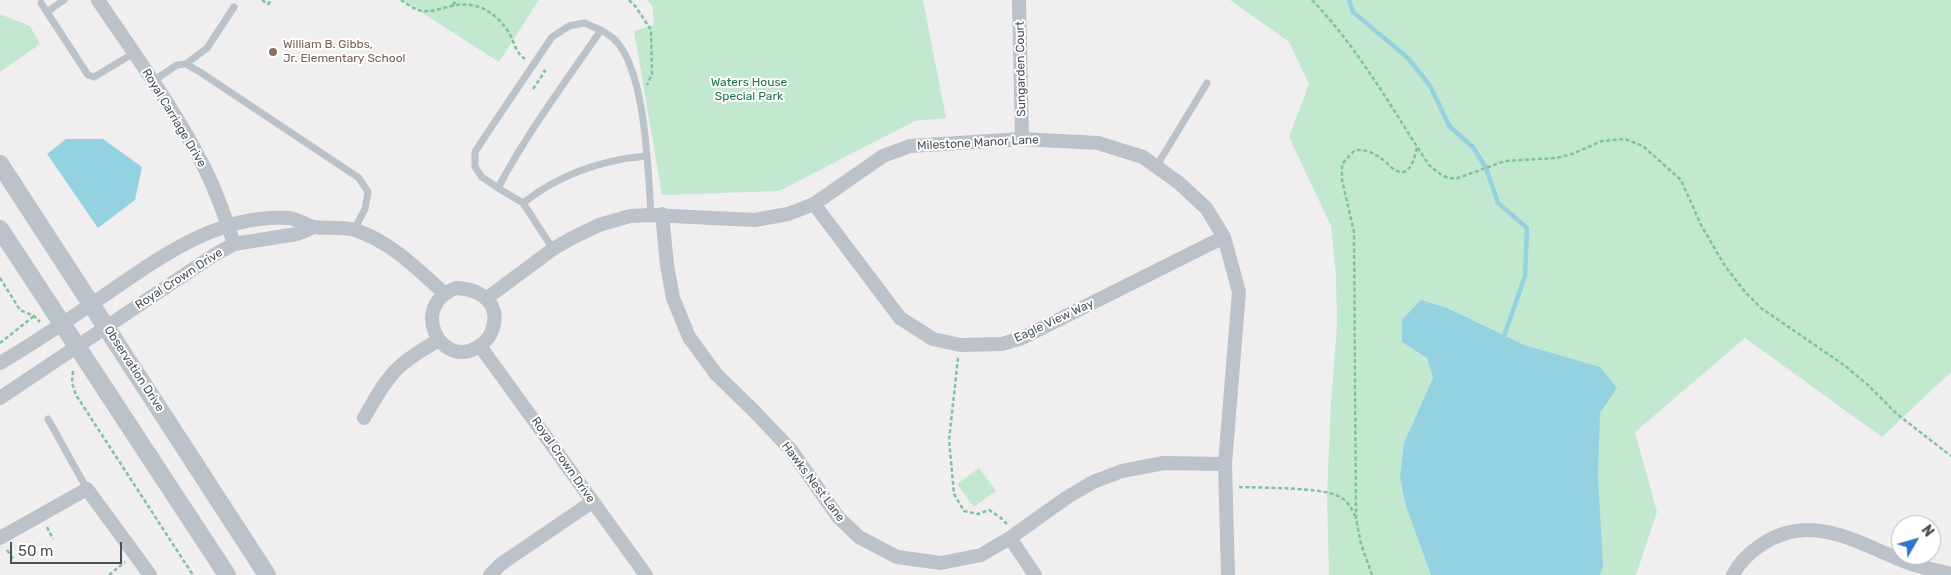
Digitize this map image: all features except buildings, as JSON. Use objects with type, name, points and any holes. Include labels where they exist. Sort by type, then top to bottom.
[{"type":"street","name":"Royal Carriage Drive","points":[[98,0],[189,138],[206,171],[234,244]]},
{"type":"street","name":"Sungarden Court","points":[[1019,0],[1022,139]]},
{"type":"street","name":"Milestone Manor Lane","points":[[487,298],[553,249],[599,225],[630,216],[656,214],[755,220],[788,214],[814,204],[883,156],[910,146],[1022,139],[1098,143],[1143,157],[1179,182],[1206,208],[1224,237],[1239,292],[1225,464],[1228,575]]},
{"type":"street","name":"Observation Drive","points":[[0,164],[267,575]]},
{"type":"street","name":"Eagle View Way","points":[[814,204],[900,318],[933,339],[960,345],[1002,344],[1022,338],[1224,237]]},
{"type":"street","name":"Hawks Nest Lane","points":[[656,214],[673,298],[689,336],[716,374],[791,450],[838,517],[859,537],[897,557],[941,562],[981,555],[1010,538],[1066,498],[1093,482],[1122,471],[1164,463],[1225,464]]},
{"type":"street","name":"Royal Crown Drive","points":[[0,363],[56,328],[170,250],[228,225],[259,219],[291,218],[314,227],[354,230],[378,240],[396,252],[444,293]]},
{"type":"street","name":"Royal Crown Drive","points":[[0,398],[214,254],[234,244],[297,234],[314,227]]},
{"type":"street","points":[[0,229],[50,307],[56,328],[70,351],[226,575]]},
{"type":"street","points":[[456,288],[468,289],[478,292],[487,298],[493,308],[493,322],[490,334],[480,346],[468,352],[456,352],[446,347],[439,340],[431,318],[436,303],[444,293],[456,288]]},
{"type":"street","points":[[364,418],[384,385],[398,368],[418,352],[439,340]]},
{"type":"street","name":"Royal Crown Drive","points":[[480,346],[646,575]]},
{"type":"street","points":[[0,538],[87,489],[150,575]]},
{"type":"street","points":[[490,575],[501,564],[592,502]]},
{"type":"street","points":[[1733,575],[1737,567],[1750,553],[1768,541],[1788,531],[1807,529],[1837,533],[1908,563],[1951,574]]},
{"type":"street","points":[[1010,538],[1034,575]]},
{"type":"lane","points":[[47,12],[64,0]]},
{"type":"lane","points":[[41,3],[88,75],[94,77],[134,53]]},
{"type":"lane","points":[[153,81],[177,66],[186,64],[207,48],[234,7]]},
{"type":"lane","points":[[553,249],[523,203],[482,177],[475,167],[475,152],[552,37],[569,26],[584,23],[602,30],[615,39],[624,53],[642,110],[656,214]]},
{"type":"lane","points":[[498,188],[533,131],[602,30]]},
{"type":"lane","points":[[186,64],[360,178],[368,192],[365,208],[354,230]]},
{"type":"lane","points":[[1156,167],[1207,83]]},
{"type":"lane","points":[[523,203],[541,189],[566,175],[595,164],[624,158],[647,156]]},
{"type":"lane","points":[[48,419],[87,489]]},
{"type":"path","points":[[262,0],[268,4],[272,0]]},
{"type":"path","points":[[401,0],[422,11],[460,4],[476,6],[489,12],[500,20],[509,33],[517,53],[545,71],[533,89]]},
{"type":"path","points":[[453,5],[456,0]]},
{"type":"path","points":[[629,0],[636,7],[650,30],[652,74],[645,88],[637,90]]},
{"type":"path","points":[[1312,0],[1329,17],[1356,53],[1429,165],[1443,177],[1451,179],[1463,176],[1505,161],[1556,158],[1572,154],[1602,141],[1626,140],[1643,146],[1681,180],[1701,224],[1725,266],[1744,292],[1761,308],[1844,365],[1868,385],[1896,414],[1951,456]]},
{"type":"path","points":[[1372,575],[1360,544],[1356,519],[1354,232],[1342,180],[1342,164],[1355,150],[1364,149],[1377,155],[1397,172],[1404,172],[1414,160],[1417,147]]},
{"type":"path","points":[[0,278],[20,310],[56,328]]},
{"type":"path","points":[[0,343],[34,316],[50,307]]},
{"type":"path","points":[[960,345],[949,440],[954,494],[964,511],[978,514],[989,510],[1001,518],[1007,525],[1010,538]]},
{"type":"path","points":[[70,351],[74,369],[72,383],[76,395],[194,575]]},
{"type":"path","points":[[1225,486],[1323,491],[1337,495],[1351,506],[1356,519]]},
{"type":"path","points":[[109,575],[136,554]]},
{"type":"green space","points":[[402,0],[539,0],[499,62]]},
{"type":"green space","name":"Waters House Special Park","points":[[647,0],[923,0],[946,118],[915,121],[779,191],[662,195],[634,31],[654,25],[652,5]]},
{"type":"green space","points":[[1230,0],[1951,0],[1951,372],[1882,437],[1745,338],[1635,432],[1657,512],[1636,575],[1329,575],[1327,495],[1331,402],[1337,326],[1336,275],[1331,226],[1289,137],[1309,84],[1289,42]]},
{"type":"green space","points":[[0,14],[30,26],[40,44],[0,72]]},
{"type":"green space","points":[[979,468],[996,491],[974,507],[957,484]]},
{"type":"water","points":[[66,139],[103,139],[142,167],[135,200],[98,228],[47,154]]},
{"type":"water","points":[[1421,300],[1447,308],[1524,345],[1600,367],[1617,388],[1600,413],[1598,477],[1603,566],[1600,575],[1431,575],[1406,506],[1400,478],[1404,443],[1433,378],[1427,358],[1402,342],[1402,320]]},
{"type":"waterway","points":[[1349,0],[1353,12],[1408,58],[1430,86],[1450,127],[1473,147],[1486,168],[1498,203],[1527,228],[1525,276],[1503,339]]},
{"type":"place","name":"William B. Gibbs, Jr. Elementary School","points":[[273,52]]}]
